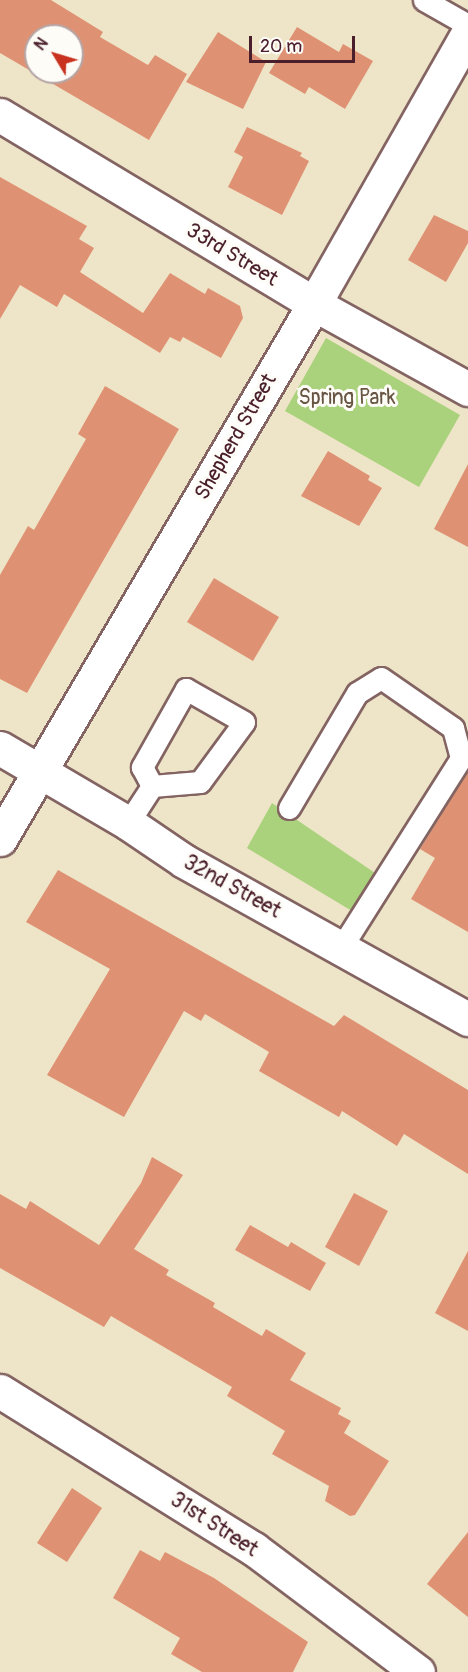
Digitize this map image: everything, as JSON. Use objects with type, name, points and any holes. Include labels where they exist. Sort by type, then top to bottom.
[{"type":"street","name":"Shepherd Street","points":[[0,839],[315,304],[468,33]]},
{"type":"street","name":"33rd Street","points":[[0,115],[315,304],[468,389]]},
{"type":"street","name":"32nd Street","points":[[0,748],[128,823],[184,861],[468,1019]]},
{"type":"street","name":"31st Street","points":[[0,1391],[254,1549],[418,1672]]},
{"type":"lane","points":[[424,0],[468,25]]},
{"type":"lane","points":[[289,808],[357,693],[381,678],[453,728],[461,758],[341,948]]},
{"type":"lane","points":[[186,689],[244,722],[200,782],[152,786],[142,767],[186,689]]},
{"type":"lane","points":[[128,823],[152,786]]},
{"type":"green space","name":"Spring Park","points":[[326,338],[460,415],[419,487],[285,411]]},
{"type":"green space","points":[[272,803],[378,875],[357,914],[247,848]]},
{"type":"building","points":[[0,0],[51,0],[103,32],[100,37],[148,65],[155,55],[187,74],[149,140],[53,84],[84,84],[84,24],[24,24],[24,67],[0,53]]},
{"type":"building","points":[[297,27],[339,52],[343,44],[373,61],[345,109],[309,87],[305,94],[269,73]]},
{"type":"building","points":[[218,32],[266,62],[243,109],[186,82]]},
{"type":"building","points":[[247,127],[302,153],[300,156],[309,161],[282,215],[228,187],[243,157],[234,152]]},
{"type":"building","points":[[0,177],[87,226],[79,239],[94,248],[80,272],[143,313],[170,273],[205,294],[208,288],[240,306],[243,318],[221,358],[183,337],[180,342],[170,337],[160,353],[64,294],[57,307],[20,285],[0,319]]},
{"type":"building","points":[[434,215],[468,231],[468,243],[446,282],[408,260]]},
{"type":"building","points":[[105,386],[179,429],[27,693],[0,679],[0,575],[28,526],[34,530],[86,439],[78,434]]},
{"type":"building","points":[[328,451],[370,476],[368,480],[382,488],[359,526],[301,496]]},
{"type":"building","points":[[468,464],[468,547],[434,529]]},
{"type":"building","points":[[214,578],[279,617],[253,661],[187,622]]},
{"type":"building","points":[[468,771],[468,932],[411,899],[435,858],[420,849]]},
{"type":"building","points":[[58,870],[334,1026],[344,1015],[468,1090],[468,1174],[404,1134],[397,1146],[342,1111],[339,1117],[259,1071],[269,1052],[205,1014],[201,1021],[184,1011],[124,1117],[47,1075],[110,969],[26,922]]},
{"type":"building","points":[[152,1157],[183,1175],[134,1249],[169,1270],[166,1275],[215,1303],[213,1307],[262,1336],[266,1329],[306,1353],[290,1380],[341,1408],[338,1414],[351,1421],[344,1433],[389,1461],[355,1515],[350,1516],[325,1501],[329,1486],[272,1454],[285,1431],[227,1396],[232,1387],[111,1316],[104,1327],[0,1268],[0,1194],[26,1209],[30,1201],[99,1245],[141,1183]]},
{"type":"building","points":[[354,1193],[388,1211],[359,1266],[325,1247]]},
{"type":"building","points":[[250,1225],[288,1247],[291,1242],[326,1263],[310,1291],[235,1250]]},
{"type":"building","points":[[468,1251],[468,1331],[435,1313]]},
{"type":"building","points":[[72,1488],[102,1508],[67,1562],[37,1543]]},
{"type":"building","points":[[468,1532],[468,1617],[427,1584]]},
{"type":"building","points":[[140,1550],[160,1561],[165,1552],[214,1578],[308,1642],[293,1672],[202,1672],[171,1654],[180,1638],[113,1598]]}]
